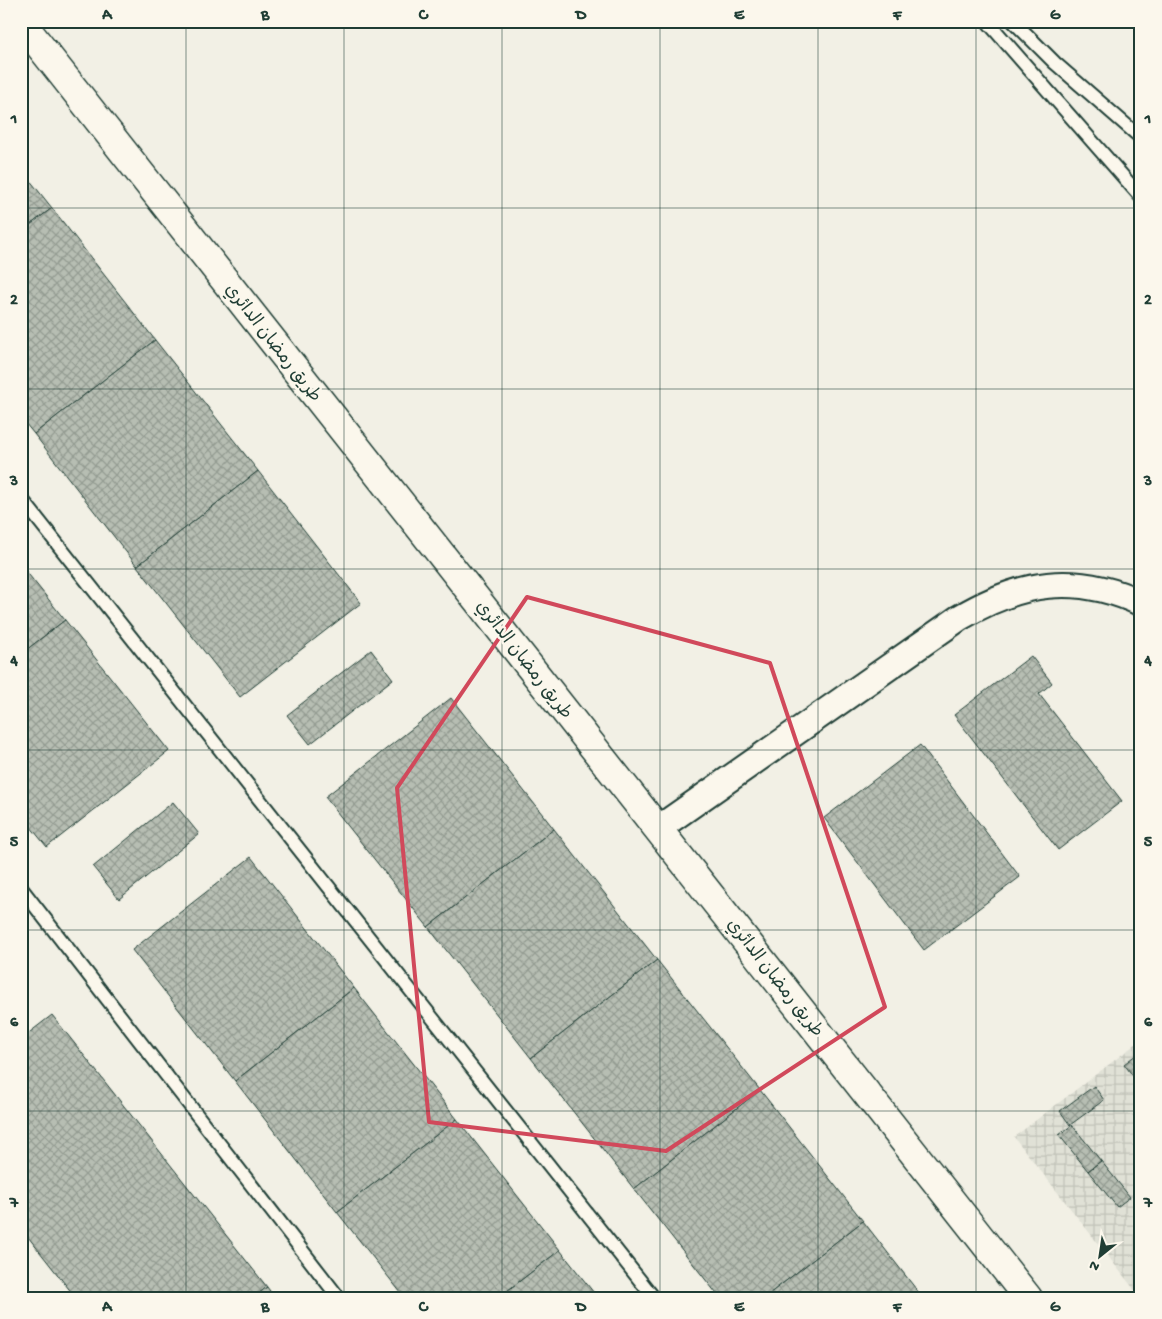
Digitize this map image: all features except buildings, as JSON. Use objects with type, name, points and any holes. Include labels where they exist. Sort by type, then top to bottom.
[{"type":"street","name":"طريق رمضان الدائري","points":[[21,22],[659,828],[1028,1298]]},
{"type":"street","points":[[659,828],[959,618],[982,604],[1009,593],[1038,586],[1067,585],[1096,588],[1141,603]]},
{"type":"lane","points":[[987,21],[1141,198]]},
{"type":"lane","points":[[1013,21],[1055,63],[1141,138]]},
{"type":"lane","points":[[21,498],[654,1298]]},
{"type":"lane","points":[[21,888],[339,1298]]},
{"type":"highlighted area","points":[[527,597],[770,663],[885,1007],[666,1151],[429,1122],[397,788]]},
{"type":"shaded area","points":[[1141,1040],[1141,1298],[1014,1137]]}]
